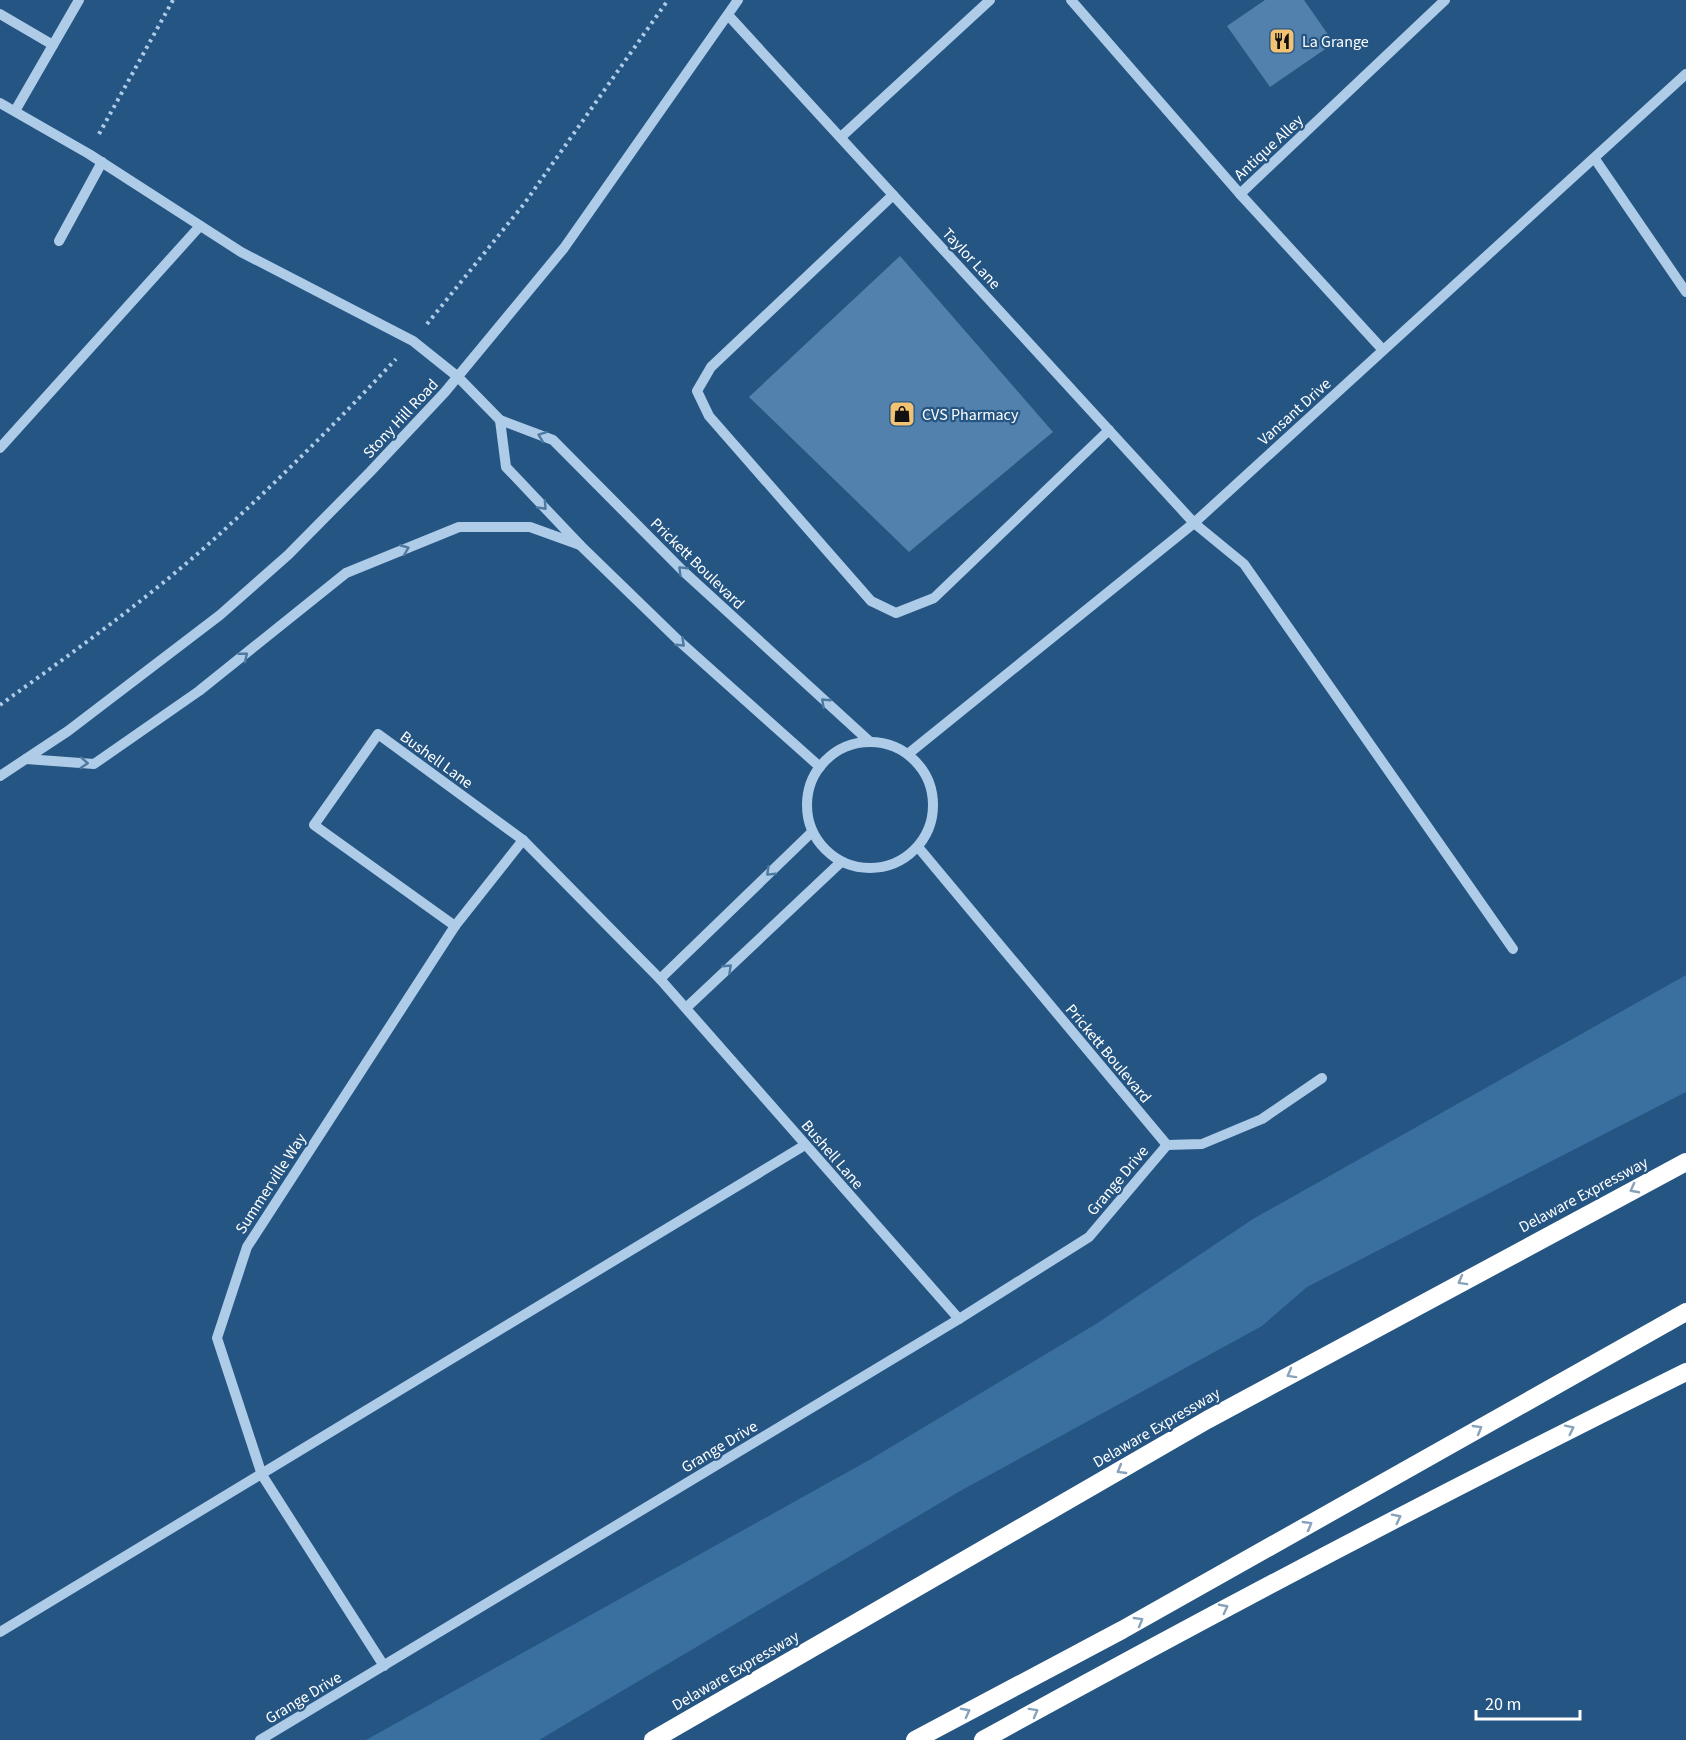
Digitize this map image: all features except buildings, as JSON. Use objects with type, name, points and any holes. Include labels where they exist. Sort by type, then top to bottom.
[{"type":"highway","name":"Delaware Expressway","points":[[653,1740],[1207,1420],[1686,1162]]},
{"type":"highway","points":[[915,1740],[1122,1630],[1686,1312]]},
{"type":"highway","points":[[983,1740],[1175,1634],[1371,1531],[1686,1372]]},
{"type":"street","points":[[15,111],[79,0]]},
{"type":"street","name":"Stony Hill Road","points":[[0,776],[68,731],[220,615],[288,555],[370,472],[458,377],[564,248],[738,0]]},
{"type":"street","points":[[841,137],[990,0]]},
{"type":"street","points":[[1071,0],[1240,194]]},
{"type":"street","name":"Antique Alley","points":[[1383,351],[1240,194],[1445,0]]},
{"type":"street","points":[[0,14],[53,45]]},
{"type":"street","name":"Taylor Lane","points":[[728,15],[1194,523],[1244,564],[1513,949]]},
{"type":"street","name":"Vansant Drive","points":[[908,754],[1194,523],[1686,74]]},
{"type":"street","name":"Prickett Boulevard","points":[[0,103],[89,153],[241,252],[413,341],[458,377],[500,420],[553,440],[683,571],[868,741]]},
{"type":"street","points":[[1595,159],[1686,292]]},
{"type":"street","points":[[59,241],[102,162]]},
{"type":"street","points":[[893,195],[711,367],[698,391],[708,416],[871,601],[896,613],[934,598],[1109,430]]},
{"type":"street","points":[[0,447],[200,226]]},
{"type":"street","points":[[500,420],[506,467],[580,545],[679,642],[820,767]]},
{"type":"street","points":[[26,759],[94,764],[199,691],[346,573],[459,527],[530,527],[580,545]]},
{"type":"street","name":"Bushell Lane","points":[[455,927],[314,825],[378,734],[523,840],[660,979],[959,1319]]},
{"type":"street","points":[[868,741],[889,745],[908,754],[922,769],[931,788],[934,809],[928,829],[918,847],[901,861],[882,868],[861,869],[841,862],[824,849],[812,832],[806,811],[808,792],[820,767],[830,756],[848,745],[868,741]]},
{"type":"street","points":[[660,979],[812,832]]},
{"type":"street","name":"Summerville Way","points":[[384,1666],[262,1475],[217,1338],[247,1246],[455,927],[523,840]]},
{"type":"street","name":"Prickett Boulevard","points":[[918,847],[1167,1145]]},
{"type":"street","points":[[686,1008],[841,862]]},
{"type":"street","points":[[1167,1145],[1203,1144],[1232,1132],[1262,1119],[1322,1078]]},
{"type":"street","points":[[0,1632],[805,1145]]},
{"type":"street","name":"Grange Drive","points":[[260,1740],[959,1319],[1089,1237],[1167,1145]]},
{"type":"path","points":[[89,153],[173,0]]},
{"type":"path","points":[[0,705],[105,629],[211,542],[312,447],[413,341],[524,204],[668,0]]},
{"type":"shaded area","points":[[1686,975],[1686,1092],[1307,1287],[1262,1326],[962,1490],[539,1740],[366,1740],[871,1459],[1096,1324],[1253,1219]]},
{"type":"place","name":"La Grange","points":[[1282,41]]},
{"type":"place","name":"CVS Pharmacy","points":[[902,414]]}]
